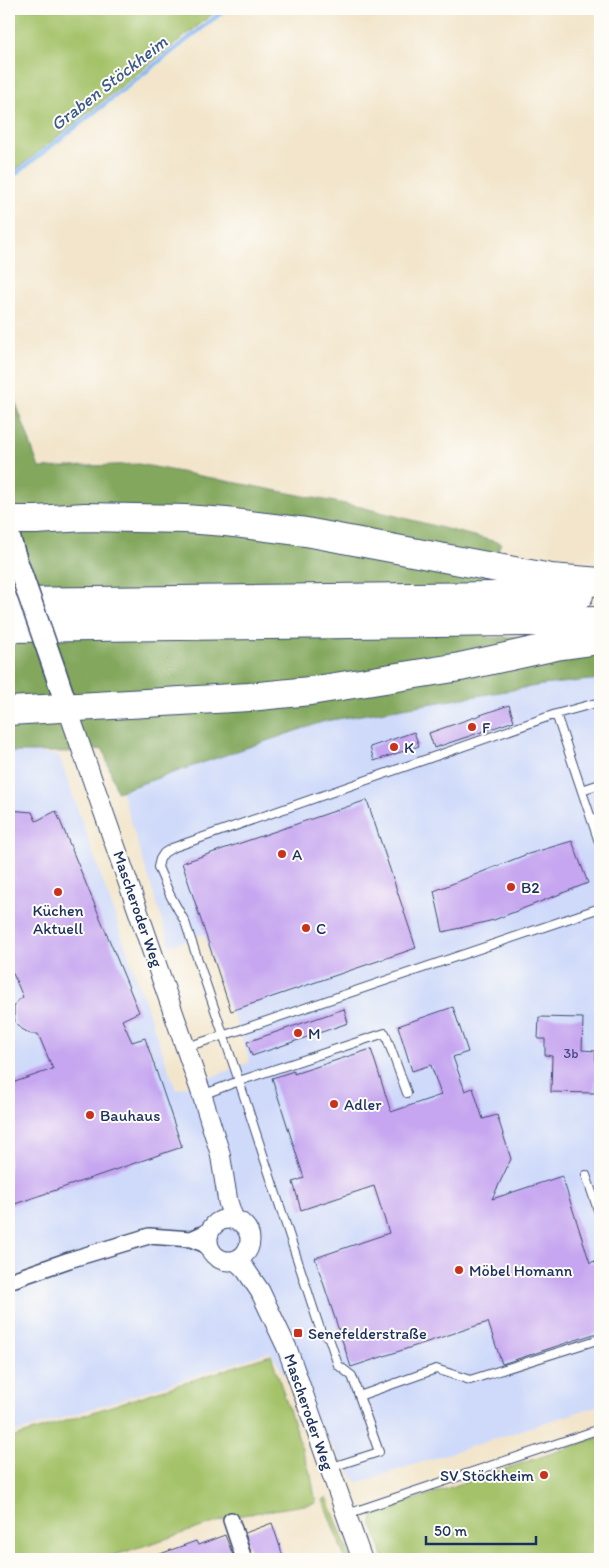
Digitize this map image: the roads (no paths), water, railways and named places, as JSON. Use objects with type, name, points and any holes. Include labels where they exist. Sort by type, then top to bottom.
[{"type":"highway","points":[[9,520],[85,517],[185,519],[226,522],[306,532],[552,578],[600,582]]},
{"type":"highway","points":[[9,602],[600,594]]},
{"type":"highway","points":[[9,628],[600,621]]},
{"type":"highway","points":[[9,711],[249,697],[310,691],[460,667],[556,646],[600,640]]},
{"type":"main road","name":"Mascheroder Weg","points":[[12,546],[68,708]]},
{"type":"street","name":"Mascheroder Weg","points":[[68,708],[186,1047],[220,1153],[222,1223]]},
{"type":"street","points":[[9,1280],[149,1236],[191,1240],[222,1223],[245,1226],[249,1232],[250,1244],[241,1262],[222,1260],[216,1256],[222,1223]]},
{"type":"street","name":"Mascheroder Weg","points":[[241,1262],[260,1291],[287,1348],[362,1559]]},
{"type":"street","points":[[231,1520],[244,1559]]},
{"type":"lane","points":[[329,1468],[378,1452],[352,1376],[338,1365],[328,1338],[321,1332],[185,922],[158,867],[160,859],[164,853],[181,845],[556,714],[600,702]]},
{"type":"lane","points":[[556,714],[600,845]]},
{"type":"lane","points":[[582,790],[600,784]]},
{"type":"lane","points":[[186,1047],[600,908]]},
{"type":"lane","points":[[202,1095],[385,1033],[407,1094]]},
{"type":"lane","points":[[586,1175],[600,1216]]},
{"type":"lane","points":[[359,1396],[436,1369],[470,1380],[600,1339]]},
{"type":"lane","points":[[346,1515],[600,1429]]},
{"type":"waterway","name":"Graben Stöckheim","points":[[9,179],[226,9]]},
{"type":"place","name":"F","points":[[472,727]]},
{"type":"place","name":"K","points":[[394,747]]},
{"type":"place","name":"A","points":[[282,854]]},
{"type":"place","name":"B2","points":[[511,887]]},
{"type":"place","name":"Küchen Aktuell","points":[[58,892]]},
{"type":"place","name":"C","points":[[306,928]]},
{"type":"place","name":"M","points":[[298,1033]]},
{"type":"place","name":"Adler","points":[[334,1104]]},
{"type":"place","name":"Bauhaus","points":[[90,1115]]},
{"type":"place","name":"Möbel Homann","points":[[459,1270]]},
{"type":"place","name":"Senefelderstraße","points":[[298,1333]]},
{"type":"place","name":"SV Stöckheim","points":[[544,1475]]}]
